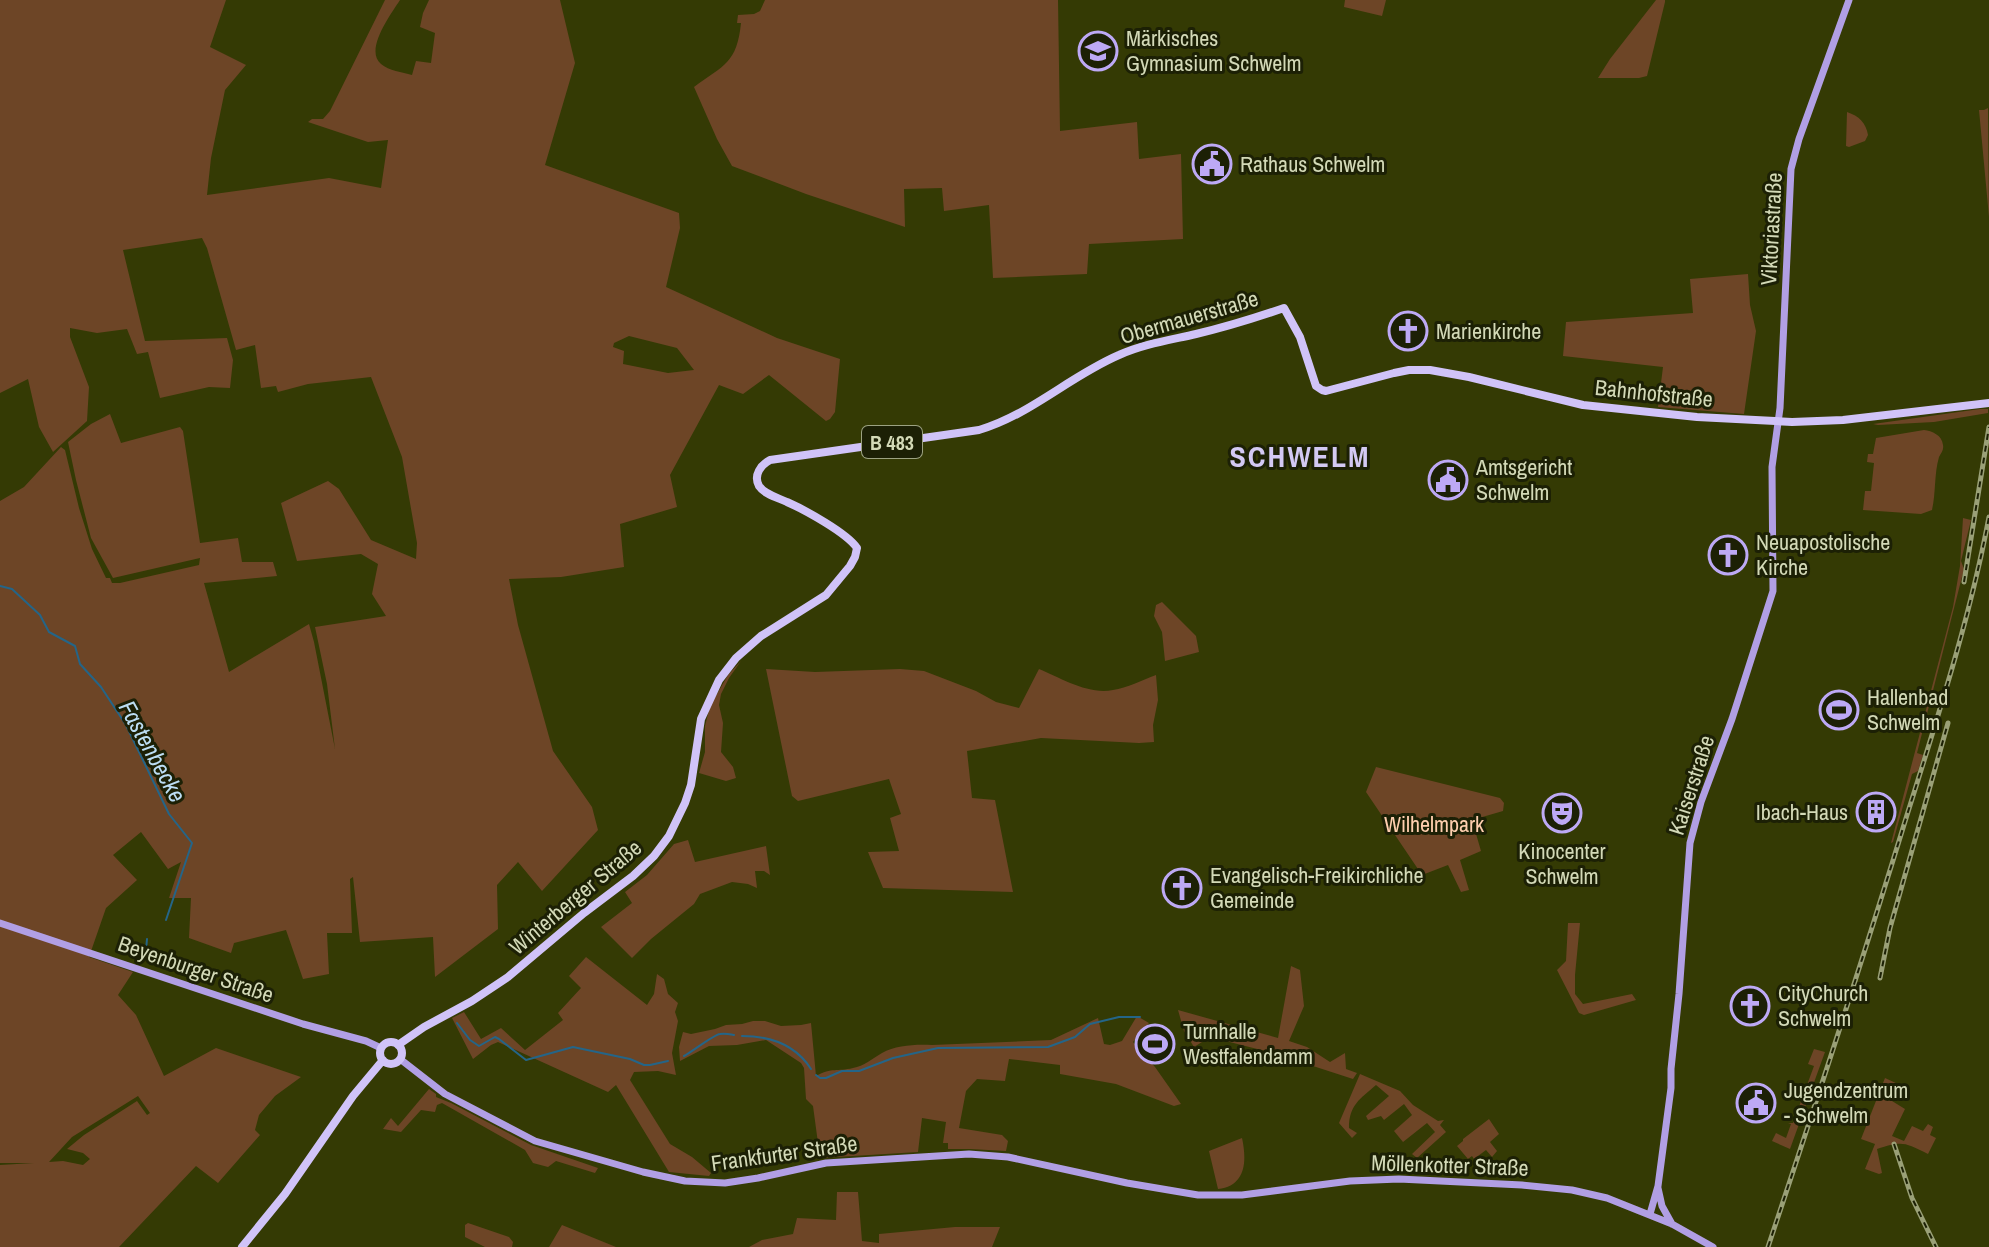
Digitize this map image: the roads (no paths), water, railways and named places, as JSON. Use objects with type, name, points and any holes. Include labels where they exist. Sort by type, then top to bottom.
[{"type":"main road","name":"Viktoriastraße","points":[[1779,421],[1791,169],[1849,0]]},
{"type":"main road","name":"Bahnhofstraße","points":[[1284,308],[1300,337],[1316,386],[1322,390],[1336,390],[1409,370],[1430,370],[1592,406],[1697,417],[1804,422],[1851,420],[1989,403]]},
{"type":"main road","name":"Obermauerstraße","points":[[857,548],[839,532],[791,503],[764,491],[757,479],[761,467],[775,458],[979,430],[1021,412],[1120,354],[1229,326],[1284,308]]},
{"type":"main road","name":"Kaiserstraße","points":[[1650,1214],[1658,1186],[1671,1088],[1690,843],[1774,582],[1772,467],[1779,421]]},
{"type":"main road","name":"Winterberger Straße","points":[[381,1048],[390,1042],[398,1045],[508,977],[654,856],[669,836],[685,803],[691,785],[701,719],[719,680],[736,658],[761,636],[826,595],[855,557],[857,548]]},
{"type":"main road","name":"Beyenburger Straße","points":[[0,923],[381,1048]]},
{"type":"main road","points":[[381,1048],[383,1060],[391,1064],[400,1059],[398,1045]]},
{"type":"main road","name":"Frankfurter Straße","points":[[400,1059],[445,1094],[535,1141],[697,1183],[747,1180],[826,1163],[969,1154],[1008,1157],[1178,1192],[1222,1196],[1247,1194]]},
{"type":"main road","points":[[242,1247],[285,1194],[353,1096],[383,1060]]},
{"type":"main road","name":"Möllenkotter Straße","points":[[1247,1194],[1350,1181],[1399,1179],[1548,1187],[1603,1197],[1650,1214],[1713,1247]]},
{"type":"main road","points":[[1658,1186],[1662,1206],[1672,1224]]},
{"type":"waterway","name":"Fastenbecke","points":[[0,586],[12,589],[40,615],[49,632],[75,646],[80,664],[101,687],[126,725],[169,814],[192,843],[166,920]]},
{"type":"waterway","name":"Fastenbecke","points":[[146,950],[147,939]]},
{"type":"waterway","points":[[816,1075],[826,1078],[842,1071],[859,1071],[893,1058],[938,1048],[1048,1047],[1075,1037],[1090,1024],[1119,1017],[1140,1017]]},
{"type":"waterway","points":[[457,1023],[479,1046],[495,1037],[526,1060],[573,1047],[644,1065],[668,1061]]},
{"type":"waterway","points":[[684,1056],[717,1035],[734,1035]]},
{"type":"waterway","points":[[742,1036],[781,1043],[797,1053],[811,1069]]},
{"type":"railway","points":[[1964,582],[1989,427]]},
{"type":"railway","points":[[1768,1247],[1942,704],[1973,592],[1989,517]]},
{"type":"railway","points":[[1880,978],[1890,928],[1948,723]]},
{"type":"railway","points":[[1894,1144],[1912,1198],[1936,1247]]},
{"type":"place","name":"Märkisches Gymnasium Schwelm","points":[[1098,51]]},
{"type":"place","name":"Rathaus Schwelm","points":[[1212,164]]},
{"type":"place","name":"Marienkirche","points":[[1408,331]]},
{"type":"place","name":"Amtsgericht Schwelm","points":[[1448,480]]},
{"type":"place","name":"Neuapostolische Kirche","points":[[1728,555]]},
{"type":"place","name":"Hallenbad Schwelm","points":[[1839,710]]},
{"type":"place","name":"Ibach-Haus","points":[[1876,812]]},
{"type":"place","name":"Kinocenter Schwelm","points":[[1562,813]]},
{"type":"place","name":"Evangelisch-Freikirchliche Gemeinde","points":[[1182,888]]},
{"type":"place","name":"CityChurch Schwelm","points":[[1750,1006]]},
{"type":"place","name":"Turnhalle Westfalendamm","points":[[1155,1044]]},
{"type":"place","name":"Jugendzentrum - Schwelm","points":[[1756,1103]]},
{"type":"district","name":"SCHWELM","points":[[1300,456]]},
{"type":"park label","name":"Wilhelmpark","points":[[1434,824]]}]
